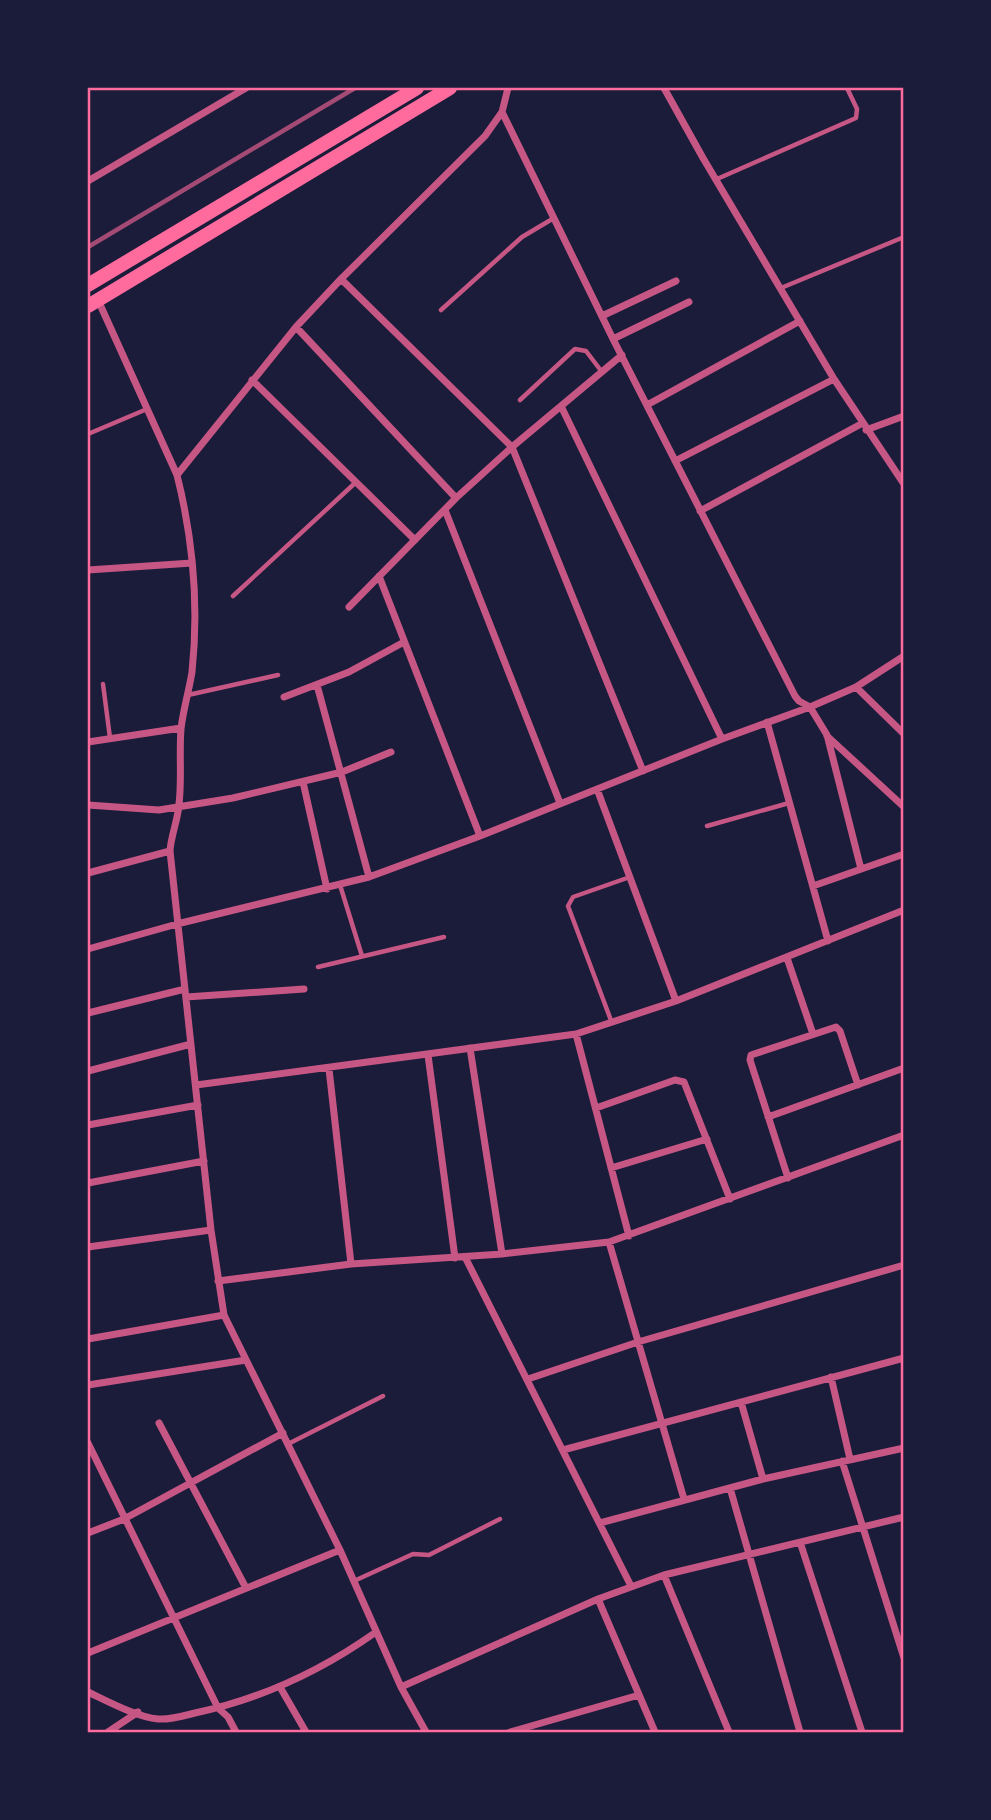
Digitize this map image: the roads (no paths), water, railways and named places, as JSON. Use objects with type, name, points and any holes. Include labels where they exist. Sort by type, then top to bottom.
[{"type":"main road","points":[[88,285],[417,88]]},
{"type":"main road","points":[[93,303],[450,88]]},
{"type":"street","points":[[88,181],[246,88]]},
{"type":"street","points":[[177,475],[296,327],[485,136],[502,112],[508,88]]},
{"type":"street","points":[[664,88],[834,379],[902,480]]},
{"type":"street","points":[[502,112],[700,512],[795,696],[810,707],[827,735],[904,807]]},
{"type":"street","points":[[341,279],[512,447],[643,771]]},
{"type":"street","points":[[603,316],[676,281]]},
{"type":"street","points":[[614,339],[689,302]]},
{"type":"street","points":[[93,303],[177,475],[192,563],[194,619],[188,695],[181,728],[179,807],[171,834],[170,851],[211,1230],[224,1315],[340,1550],[401,1687],[426,1732]]},
{"type":"street","points":[[647,404],[800,321]]},
{"type":"street","points":[[296,327],[456,498]]},
{"type":"street","points":[[349,607],[456,498],[622,355]]},
{"type":"street","points":[[675,461],[834,379]]},
{"type":"street","points":[[251,380],[415,540]]},
{"type":"street","points":[[561,407],[722,738]]},
{"type":"street","points":[[700,512],[864,427],[904,416]]},
{"type":"street","points":[[445,510],[561,803]]},
{"type":"street","points":[[88,570],[192,563]]},
{"type":"street","points":[[379,576],[480,836]]},
{"type":"street","points":[[284,696],[358,667],[404,642]]},
{"type":"street","points":[[88,949],[177,924],[369,877],[480,836],[722,738],[810,707],[856,687],[904,656]]},
{"type":"street","points":[[317,685],[369,877]]},
{"type":"street","points":[[856,687],[904,734]]},
{"type":"street","points":[[767,722],[828,941]]},
{"type":"street","points":[[88,742],[181,728]]},
{"type":"street","points":[[827,735],[861,869]]},
{"type":"street","points":[[88,804],[139,809],[179,807],[342,772],[391,752]]},
{"type":"street","points":[[303,782],[327,889]]},
{"type":"street","points":[[597,789],[676,1001]]},
{"type":"street","points":[[88,873],[170,851]]},
{"type":"street","points":[[813,886],[904,854]]},
{"type":"street","points":[[195,1085],[576,1034],[676,1001],[904,910]]},
{"type":"street","points":[[787,958],[813,1034]]},
{"type":"street","points":[[88,1013],[185,993],[304,989]]},
{"type":"street","points":[[788,1178],[750,1060],[751,1055],[834,1027],[839,1029],[858,1085]]},
{"type":"street","points":[[576,1034],[629,1236]]},
{"type":"street","points":[[88,1071],[191,1044]]},
{"type":"street","points":[[470,1048],[502,1254]]},
{"type":"street","points":[[428,1055],[455,1258]]},
{"type":"street","points":[[768,1117],[904,1068]]},
{"type":"street","points":[[329,1069],[351,1264]]},
{"type":"street","points":[[596,1108],[681,1080],[686,1085],[730,1199]]},
{"type":"street","points":[[88,1125],[198,1105]]},
{"type":"street","points":[[218,1281],[351,1264],[502,1254],[609,1242],[904,1135]]},
{"type":"street","points":[[611,1168],[707,1139]]},
{"type":"street","points":[[88,1183],[204,1161]]},
{"type":"street","points":[[88,1247],[211,1230]]},
{"type":"street","points":[[609,1242],[684,1499]]},
{"type":"street","points":[[465,1257],[631,1586]]},
{"type":"street","points":[[528,1379],[638,1342],[904,1265]]},
{"type":"street","points":[[88,1339],[224,1315]]},
{"type":"street","points":[[563,1450],[904,1358]]},
{"type":"street","points":[[88,1385],[246,1360]]},
{"type":"street","points":[[831,1377],[846,1460],[863,1527],[904,1658]]},
{"type":"street","points":[[741,1402],[763,1479]]},
{"type":"street","points":[[159,1423],[246,1588]]},
{"type":"street","points":[[88,1533],[124,1519],[283,1433]]},
{"type":"street","points":[[88,1443],[218,1708],[228,1717],[236,1732]]},
{"type":"street","points":[[600,1523],[763,1479],[904,1448]]},
{"type":"street","points":[[730,1488],[800,1732]]},
{"type":"street","points":[[401,1687],[631,1586],[664,1575],[904,1517]]},
{"type":"street","points":[[800,1542],[862,1732]]},
{"type":"street","points":[[88,1654],[340,1550]]},
{"type":"street","points":[[664,1575],[729,1732]]},
{"type":"street","points":[[598,1599],[655,1732]]},
{"type":"street","points":[[88,1692],[159,1719],[218,1708],[280,1687],[330,1662],[376,1632]]},
{"type":"street","points":[[280,1687],[306,1732]]},
{"type":"street","points":[[510,1732],[639,1695]]},
{"type":"street","points":[[108,1732],[138,1713]]},
{"type":"lane","points":[[716,180],[856,118],[857,109],[847,88]]},
{"type":"lane","points":[[441,310],[522,237],[554,218]]},
{"type":"lane","points":[[780,288],[904,237]]},
{"type":"lane","points":[[520,400],[575,349],[586,351],[602,372]]},
{"type":"lane","points":[[88,434],[147,409]]},
{"type":"lane","points":[[233,596],[356,482]]},
{"type":"lane","points":[[188,695],[278,675]]},
{"type":"lane","points":[[103,684],[111,739]]},
{"type":"lane","points":[[707,826],[790,803]]},
{"type":"lane","points":[[612,1023],[568,906],[573,897],[630,877]]},
{"type":"lane","points":[[340,885],[362,956]]},
{"type":"lane","points":[[318,967],[444,937]]},
{"type":"lane","points":[[288,1444],[383,1396]]},
{"type":"lane","points":[[353,1581],[413,1554],[429,1555],[500,1520]]},
{"type":"railway","points":[[88,247],[355,88]]}]
